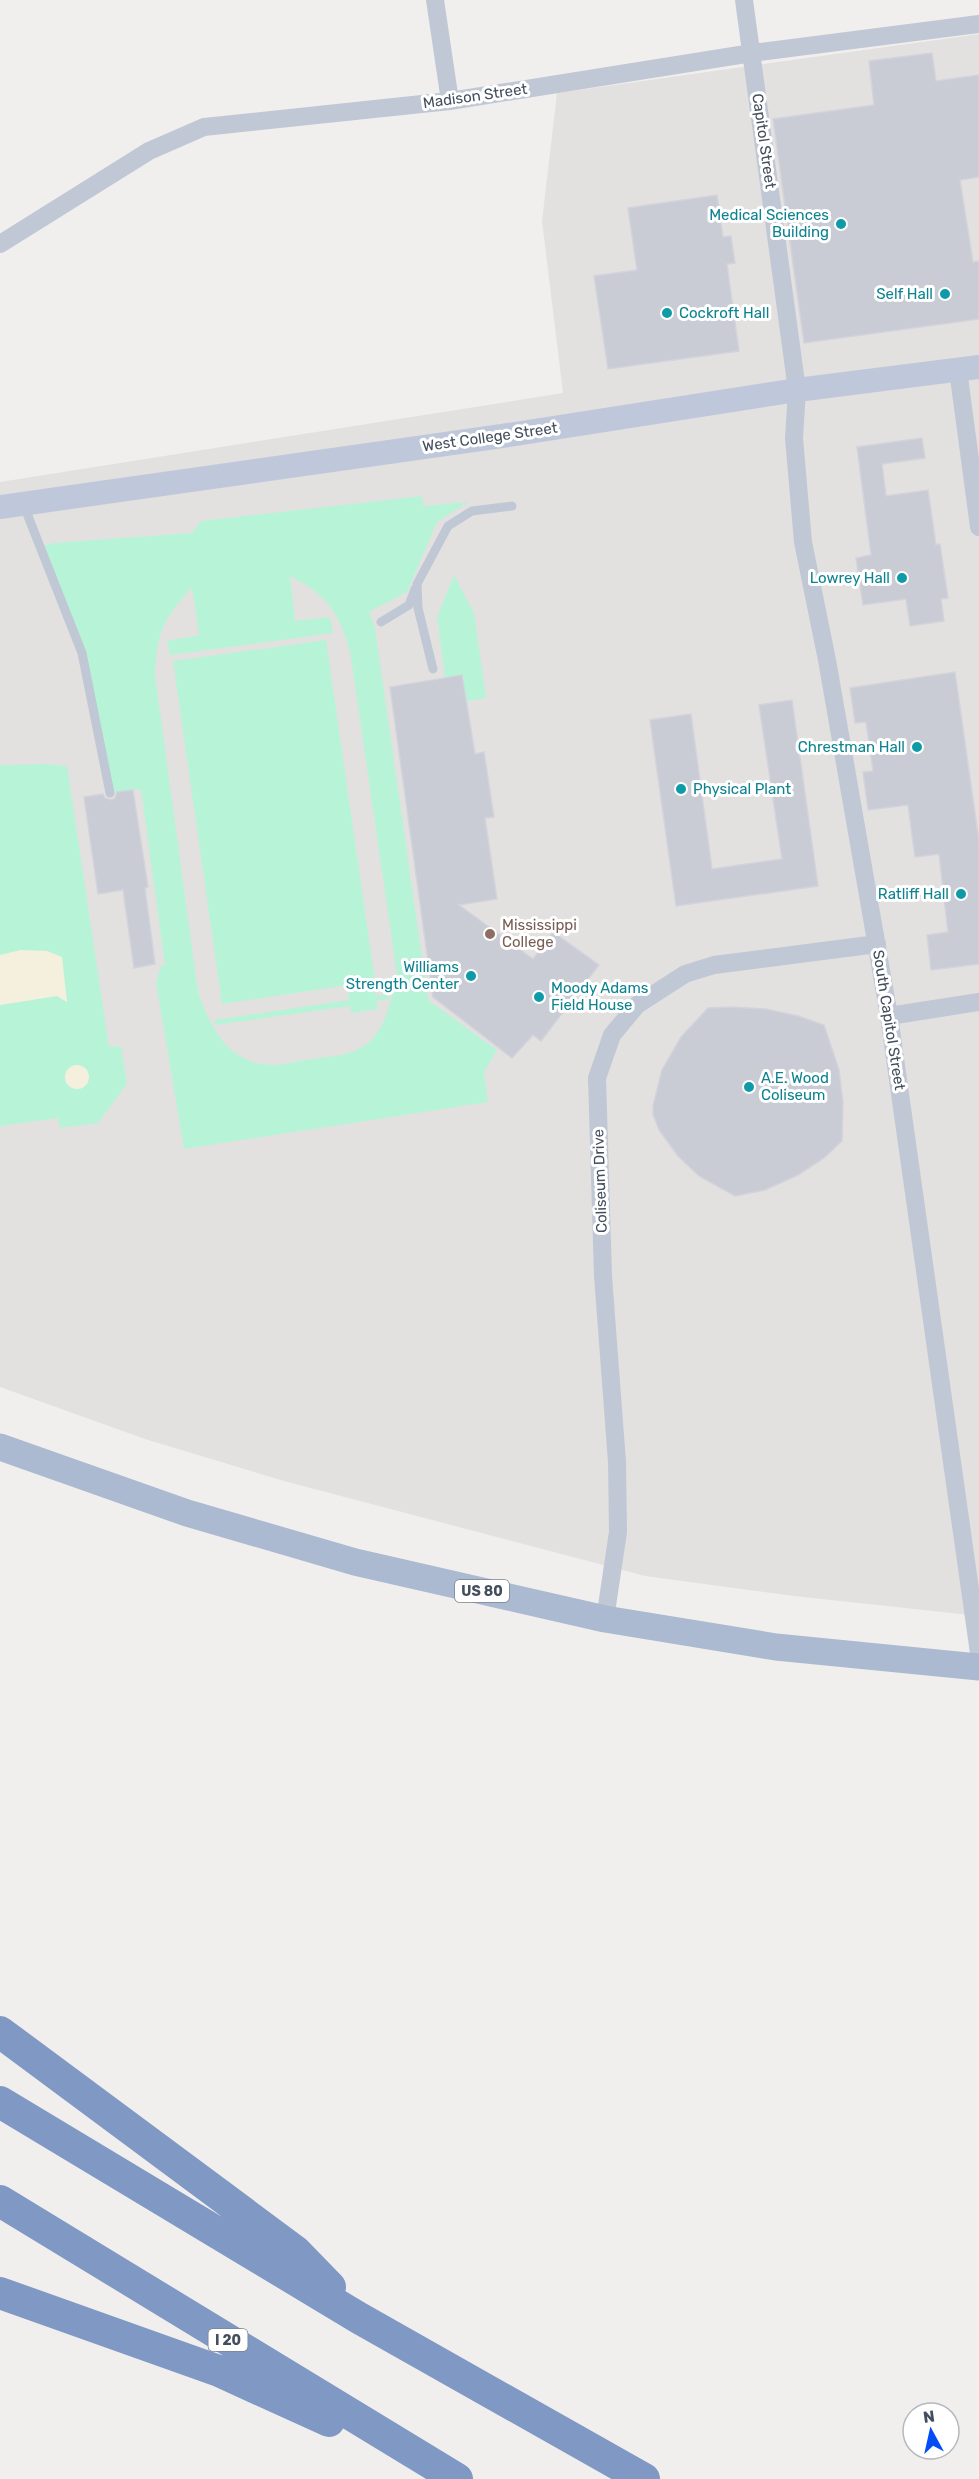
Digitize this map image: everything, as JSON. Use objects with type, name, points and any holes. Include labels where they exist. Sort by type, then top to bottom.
[{"type":"highway","points":[[0,2032],[295,2252],[359,2318]]},
{"type":"highway","points":[[0,2102],[359,2318],[644,2479]]},
{"type":"highway","name":"I 20","points":[[0,2201],[457,2479]]},
{"type":"highway","points":[[0,2293],[22,2299],[219,2372],[457,2479]]},
{"type":"main road","name":"US 80","points":[[0,1447],[187,1513],[356,1562],[605,1619],[776,1647],[979,1667]]},
{"type":"street","points":[[435,0],[450,101]]},
{"type":"street","name":"Capitol Street","points":[[744,0],[797,390]]},
{"type":"street","name":"Madison Street","points":[[0,244],[149,151],[204,127],[450,101],[752,54],[979,24]]},
{"type":"street","points":[[968,368],[979,527]]},
{"type":"street","name":"West College Street","points":[[12,505],[502,436],[797,390],[968,368]]},
{"type":"street","name":"South Capitol Street","points":[[797,390],[794,438],[803,542],[889,1016],[979,1653]]},
{"type":"street","name":"Coliseum Drive","points":[[605,1619],[618,1532],[617,1462],[603,1276],[597,1078],[612,1035],[638,1005],[686,974],[714,965],[877,944]]},
{"type":"street","points":[[889,1016],[979,1002]]},
{"type":"lane","points":[[12,505],[82,653],[110,793]]},
{"type":"lane","points":[[381,622],[409,605],[417,584],[448,526],[472,511],[512,506]]},
{"type":"lane","points":[[417,584],[418,608],[433,669]]},
{"type":"shaded area","name":"Mississippi College","points":[[979,34],[979,1616],[794,1596],[645,1576],[284,1481],[145,1439],[0,1387],[0,482],[563,393],[542,221],[557,93]]},
{"type":"green space","points":[[422,496],[423,506],[468,502],[437,522],[407,592],[369,612],[375,628],[428,1000],[497,1050],[484,1072],[488,1102],[184,1149],[156,983],[161,966],[165,965],[141,789],[110,793],[82,653],[41,547],[53,543],[192,533],[201,521]],"holes":[[[290,576],[322,597],[336,615],[350,651],[397,975],[380,1029],[363,1047],[342,1055],[268,1065],[249,1060],[228,1047],[213,1027],[198,992],[155,675],[156,660],[163,627],[174,609],[192,588],[199,635],[167,641],[170,655],[333,633],[330,617],[295,621]]]},
{"type":"green space","points":[[454,575],[474,613],[486,698],[467,701],[462,676],[445,678],[437,617]]},
{"type":"green space","points":[[326,640],[375,981],[222,1004],[173,661]]},
{"type":"green space","points":[[0,765],[67,766],[109,1047],[121,1046],[127,1084],[98,1123],[60,1128],[58,1118],[0,1126]]},
{"type":"green space","points":[[374,989],[376,996],[388,994],[389,999],[376,1001],[378,1009],[351,1013],[350,1006],[215,1025],[214,1020],[349,1000],[348,992]]},
{"type":"sand","points":[[21,950],[47,951],[62,957],[67,1002],[57,996],[0,1005],[0,955]]},
{"type":"sand","points":[[77,1065],[86,1068],[89,1077],[86,1086],[77,1089],[68,1086],[65,1077],[68,1068]]},
{"type":"building","points":[[932,53],[936,81],[979,75],[979,177],[960,180],[973,262],[979,261],[979,319],[804,343],[773,119],[874,105],[869,61]]},
{"type":"building","name":"Cockroft Hall","points":[[717,195],[723,237],[731,236],[735,263],[727,264],[739,351],[608,369],[594,276],[637,270],[628,208]]},
{"type":"building","points":[[922,438],[925,458],[882,464],[886,496],[928,490],[936,545],[940,544],[948,598],[941,599],[944,621],[910,626],[906,599],[863,605],[856,558],[871,555],[857,447]]},
{"type":"building","name":"Chrestman Hall","points":[[955,672],[979,841],[979,964],[931,970],[927,935],[948,932],[939,854],[915,857],[908,805],[868,810],[863,772],[873,771],[866,722],[855,723],[850,688]]},
{"type":"building","points":[[462,675],[475,754],[484,752],[494,817],[485,818],[497,899],[459,905],[533,959],[553,932],[599,965],[541,1041],[533,1035],[512,1058],[433,997],[390,687]]},
{"type":"building","name":"Physical Plant","points":[[792,700],[818,886],[676,906],[650,720],[691,714],[712,869],[782,859],[759,705]]},
{"type":"building","points":[[133,790],[148,887],[145,888],[155,964],[134,968],[123,890],[98,894],[84,797],[103,794],[105,798],[111,800],[115,798],[117,792]]},
{"type":"building","name":"A.E. Wood Coliseum","points":[[708,1008],[766,1009],[824,1025],[839,1070],[843,1103],[842,1141],[824,1158],[798,1175],[765,1190],[735,1196],[699,1176],[678,1156],[659,1130],[653,1114],[662,1070],[681,1037]]},
{"type":"place","name":"Medical Sciences Building","points":[[841,224]]},
{"type":"place","name":"Self Hall","points":[[945,294]]},
{"type":"place","name":"Cockroft Hall","points":[[667,313]]},
{"type":"place","name":"Lowrey Hall","points":[[902,578]]},
{"type":"place","name":"Chrestman Hall","points":[[917,747]]},
{"type":"place","name":"Physical Plant","points":[[681,789]]},
{"type":"place","name":"Ratliff Hall","points":[[961,894]]},
{"type":"place","name":"Mississippi College","points":[[490,934]]},
{"type":"place","name":"Williams Strength Center","points":[[471,976]]},
{"type":"place","name":"Moody Adams Field House","points":[[539,997]]},
{"type":"place","name":"A.E. Wood Coliseum","points":[[749,1087]]}]
